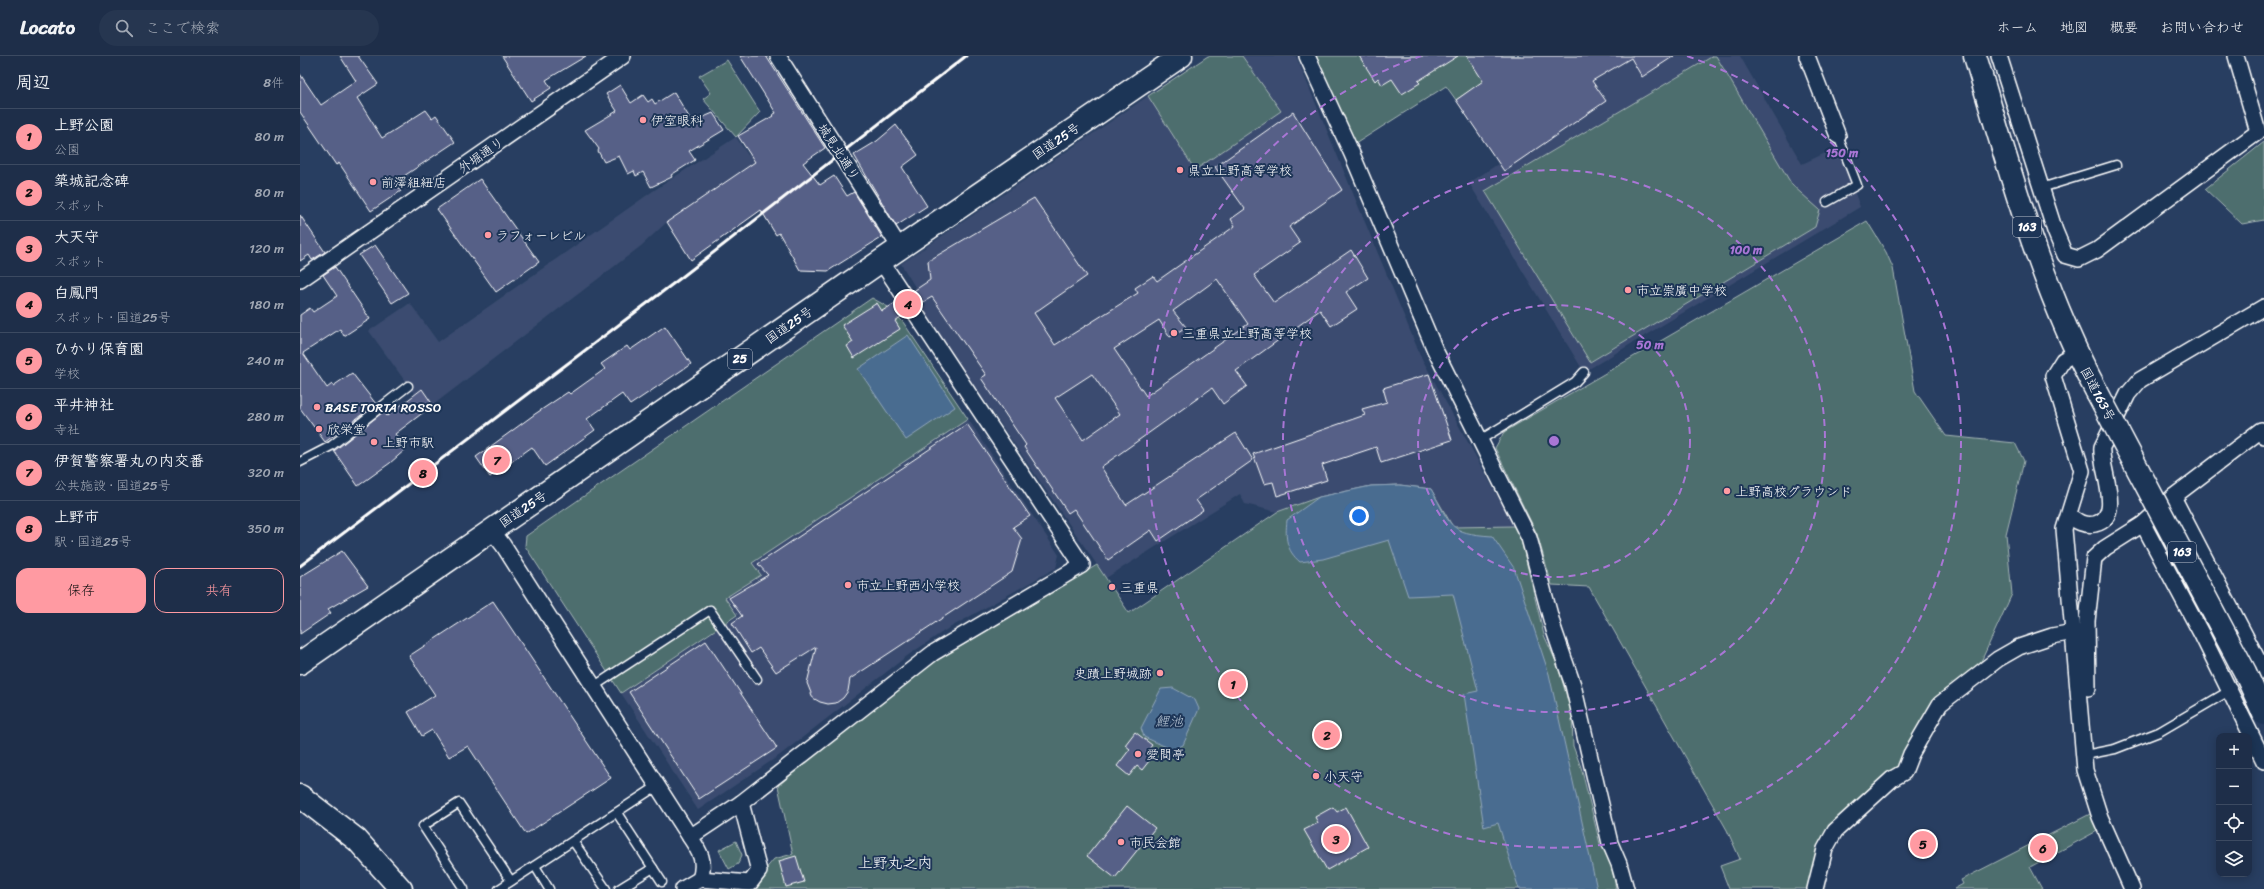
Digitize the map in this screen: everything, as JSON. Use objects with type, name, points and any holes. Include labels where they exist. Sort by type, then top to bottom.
[{"type":"main road","name":"国道25号","points":[[300,663],[881,261],[1181,56]]},
{"type":"main road","name":"国道163号","points":[[1975,56],[2024,219],[2054,305],[2076,353],[2245,672],[2264,714]]},
{"type":"main road","points":[[300,796],[357,840],[401,889]]},
{"type":"street","name":"外堀通り","points":[[300,280],[623,56]]},
{"type":"street","name":"城見北通り","points":[[778,56],[900,248]]},
{"type":"street","points":[[1307,56],[1352,154],[1435,350],[1529,538],[1554,630],[1573,686],[1610,843],[1619,864],[1626,889]]},
{"type":"street","points":[[1807,56],[1838,136]]},
{"type":"street","points":[[2000,56],[2055,231],[2065,255],[2079,259],[2097,250],[2258,132],[2236,56]]},
{"type":"street","points":[[690,837],[741,803],[927,657],[1082,565],[881,261]]},
{"type":"street","points":[[2070,515],[2078,522],[2085,524],[2096,524],[2105,517],[2110,508],[2110,496],[2101,456],[2102,447],[2128,394],[2140,380],[2264,308]]},
{"type":"street","points":[[2076,353],[2063,360],[2054,376],[2082,471],[2070,515],[2064,529],[2085,770],[2100,817],[2132,889]]},
{"type":"street","points":[[2082,725],[2090,723],[2087,621],[2094,558],[2105,548],[2143,524],[2173,498],[2261,430],[2264,436]]},
{"type":"street","points":[[2173,498],[2264,670]]},
{"type":"street","points":[[2143,524],[2264,761]]},
{"type":"street","points":[[492,531],[503,545],[702,857],[703,869],[700,879]]},
{"type":"street","points":[[1814,889],[1825,849],[1836,831],[1892,779],[1904,772],[1911,754],[1940,704],[1998,659],[2012,651],[2052,636],[2074,632]]},
{"type":"street","points":[[683,889],[700,879],[752,886],[759,870],[741,803]]},
{"type":"lane","points":[[1827,202],[1857,185],[1838,136]]},
{"type":"lane","points":[[2041,188],[2116,165]]},
{"type":"lane","points":[[1480,440],[1575,382],[1584,372]]},
{"type":"lane","points":[[300,462],[331,446],[408,386]]},
{"type":"lane","points":[[593,687],[710,610],[757,679]]},
{"type":"lane","points":[[2084,755],[2115,749],[2159,732],[2229,691]]},
{"type":"lane","points":[[498,889],[509,885],[535,866],[657,786]]},
{"type":"lane","points":[[464,889],[423,826],[459,803],[509,885]]},
{"type":"lane","points":[[617,813],[662,882]]},
{"type":"lane","points":[[574,840],[606,889]]},
{"type":"lane","points":[[535,866],[549,889]]},
{"type":"lane","points":[[619,889],[652,868]]},
{"type":"shaded area","name":"三重県立上野高等学校","points":[[1242,56],[1296,56],[1421,357],[1514,526],[1453,527],[1431,489],[1400,485],[1371,486],[1319,497],[1277,512],[1245,504],[1240,494],[1106,578],[921,308],[926,305],[901,264],[1148,96],[1195,169],[1281,111]]},
{"type":"shaded area","name":"市立崇廣中学校","points":[[1521,56],[1740,56],[1802,164],[1838,147],[1860,207],[1584,372],[1469,183],[1498,164],[1456,100]]},
{"type":"shaded area","points":[[782,134],[808,170],[756,214],[678,239],[667,222],[641,246],[433,405],[422,390],[415,395],[369,331],[410,303],[438,342],[653,191],[736,137],[748,155]]},
{"type":"shaded area","points":[[968,419],[1059,555],[1056,568],[944,631],[907,656],[780,755],[698,810],[621,693],[737,616],[725,598],[761,575],[751,564]]},
{"type":"green space","points":[[1208,56],[1242,56],[1281,111],[1195,170],[1148,96]]},
{"type":"green space","points":[[1315,56],[1521,56],[1456,100],[1446,86],[1355,144]]},
{"type":"green space","name":"市立崇廣中学校","points":[[1713,56],[1716,56],[1792,185],[1820,210],[1815,227],[1590,362],[1485,191]]},
{"type":"green space","points":[[727,60],[760,112],[736,137],[703,99],[711,93],[699,76]]},
{"type":"green space","points":[[2264,142],[2264,220],[2242,224],[2205,189]]},
{"type":"green space","name":"上野高校グラウンド","points":[[1867,221],[1886,252],[1893,268],[1915,391],[1946,436],[2015,443],[2024,461],[2006,534],[2012,594],[1978,668],[1940,696],[1900,768],[1832,825],[1809,889],[1729,889],[1720,866],[1740,859],[1727,830],[1589,587],[1552,585],[1537,534],[1495,448],[1504,432]]},
{"type":"green space","points":[[872,298],[888,307],[903,322],[968,419],[752,563],[761,575],[725,598],[737,615],[621,693],[525,546],[526,536]]},
{"type":"green space","points":[[1400,485],[1431,489],[1453,527],[1514,526],[1521,540],[1544,635],[1558,666],[1572,715],[1573,746],[1581,767],[1600,844],[1611,863],[1616,889],[749,889],[774,859],[793,854],[778,786],[878,700],[938,660],[1097,565],[1129,613],[1277,512],[1319,497],[1371,486]]},
{"type":"green space","points":[[2092,813],[2099,830],[2030,867],[2042,889],[1954,889],[1963,884],[1961,880]]},
{"type":"green space","points":[[736,841],[742,855],[738,864],[729,869],[719,850]]},
{"type":"water","points":[[908,335],[955,407],[906,440],[858,369]]},
{"type":"water","points":[[1400,485],[1431,489],[1452,525],[1458,530],[1466,533],[1492,536],[1514,568],[1549,674],[1597,889],[1519,889],[1498,823],[1484,827],[1464,694],[1478,691],[1453,594],[1408,596],[1389,540],[1323,559],[1300,562],[1289,548],[1286,532],[1287,520],[1319,497],[1371,486]]},
{"type":"water","name":"鯉池","points":[[1173,688],[1195,700],[1199,709],[1183,745],[1173,750],[1144,737],[1141,728],[1161,689]]},
{"type":"building","points":[[340,56],[358,56],[378,84],[357,98],[382,138],[426,110],[432,118],[436,115],[455,142],[395,182],[401,191],[371,211],[339,163],[336,165],[300,112],[300,74],[321,105],[356,81]]},
{"type":"building","points":[[502,56],[586,56],[546,80],[551,88],[531,101]]},
{"type":"building","points":[[740,56],[766,56],[825,148],[803,163],[820,185],[834,176],[847,196],[854,192],[882,237],[828,271],[800,270],[779,233],[776,235],[761,210],[691,260],[667,222],[755,162],[738,136],[776,113]]},
{"type":"building","points":[[1359,56],[1458,56],[1418,81],[1420,83],[1402,94],[1392,79],[1382,85],[1378,78],[1375,81]]},
{"type":"building","points":[[1467,56],[1674,56],[1642,77],[1631,58],[1592,81],[1606,101],[1504,171],[1456,100],[1483,81]]},
{"type":"building","points":[[620,85],[631,103],[643,95],[648,102],[652,99],[655,104],[674,92],[692,122],[713,113],[724,130],[689,151],[695,160],[671,175],[672,177],[651,187],[643,172],[636,176],[634,171],[628,174],[619,156],[604,162],[598,151],[599,149],[585,130],[617,111],[606,94]]},
{"type":"building","points":[[1293,112],[1342,190],[1289,227],[1300,243],[1254,275],[1274,303],[1351,250],[1368,278],[1346,292],[1357,309],[1331,326],[1320,310],[1236,371],[1247,386],[1223,404],[1212,388],[1101,467],[1126,505],[1236,433],[1253,460],[1196,500],[1203,510],[1158,541],[1151,530],[1108,560],[1074,509],[1068,513],[1024,447],[1026,445],[981,378],[986,375],[932,297],[920,304],[912,292],[930,280],[928,261],[1034,198],[1087,276],[1034,313],[1055,345],[1138,293],[1135,288],[1153,276],[1157,281],[1235,226],[1231,219],[1245,209],[1215,167]],"holes":[[[1217,279],[1248,324],[1146,396],[1114,349],[1159,320],[1170,337],[1186,327],[1173,311]],[[1092,374],[1120,414],[1083,440],[1055,398]]]},
{"type":"building","points":[[896,125],[918,155],[902,167],[927,206],[896,226],[854,155],[877,141]]},
{"type":"building","name":"ラフォーレビル","points":[[480,179],[539,262],[496,292],[437,209]]},
{"type":"building","points":[[300,215],[325,252],[312,260],[309,255],[300,261]]},
{"type":"building","points":[[375,245],[408,293],[392,303],[359,255]]},
{"type":"building","points":[[335,267],[370,319],[344,336],[340,329],[303,353],[327,388],[332,384],[333,386],[352,373],[376,404],[325,442],[300,408],[300,315],[310,308],[313,312],[337,296],[323,275]]},
{"type":"building","points":[[897,302],[905,314],[895,321],[900,329],[854,358],[847,346],[853,342],[842,325],[877,303],[882,311]]},
{"type":"building","points":[[665,326],[691,364],[630,405],[622,394],[587,419],[595,430],[545,466],[532,447],[490,477],[476,457],[535,414],[568,392],[570,394],[605,369],[601,364],[627,346],[630,350]]},
{"type":"building","points":[[1429,374],[1452,440],[1381,463],[1376,447],[1322,465],[1327,480],[1277,496],[1273,482],[1264,484],[1253,454],[1365,415],[1362,409],[1387,402],[1383,388]]},
{"type":"building","name":"上野市駅","points":[[422,389],[433,405],[395,434],[406,449],[390,463],[358,486],[334,451],[383,412],[387,416]]},
{"type":"building","points":[[967,424],[1030,516],[1013,527],[1022,539],[1012,572],[850,679],[848,691],[843,698],[836,703],[828,704],[813,698],[807,683],[816,647],[776,672],[759,648],[751,653],[732,623],[742,616],[729,598],[768,575],[758,564]]},
{"type":"building","points":[[342,551],[368,586],[328,609],[331,613],[300,634],[300,577]]},
{"type":"building","points":[[493,601],[611,778],[526,834],[468,746],[449,757],[432,730],[422,736],[408,712],[435,695],[409,656]]},
{"type":"building","points":[[706,641],[777,748],[699,799],[629,692]]},
{"type":"building","name":"愛間亭","points":[[1135,732],[1152,745],[1147,752],[1153,756],[1142,770],[1137,766],[1129,776],[1117,766],[1130,749],[1125,745]]},
{"type":"building","name":"市民会館","points":[[1127,806],[1155,828],[1115,878],[1087,856]]},
{"type":"building","points":[[1333,807],[1337,812],[1346,807],[1368,847],[1327,870],[1304,830],[1318,823],[1315,817]]},
{"type":"building","points":[[796,856],[804,882],[786,887],[779,861]]},
{"type":"railway","points":[[300,566],[682,277],[966,56]]},
{"type":"place","name":"伊室眼科","points":[[643,120]]},
{"type":"place","name":"県立上野高等学校","points":[[1180,170]]},
{"type":"place","name":"前澤組紐店","points":[[373,182]]},
{"type":"place","name":"ラフォーレビル","points":[[488,235]]},
{"type":"place","name":"市立崇廣中学校","points":[[1628,290]]},
{"type":"place","name":"白鳳門","points":[[908,304]]},
{"type":"place","name":"三重県立上野高等学校","points":[[1174,333]]},
{"type":"place","name":"BASE TORTA ROSSO","points":[[317,407]]},
{"type":"place","name":"欣栄堂","points":[[319,429]]},
{"type":"place","name":"上野市駅","points":[[374,442]]},
{"type":"place","name":"伊賀警察署丸の内交番","points":[[497,460]]},
{"type":"place","name":"上野市","points":[[423,473]]},
{"type":"place","name":"上野高校グラウンド","points":[[1727,491]]},
{"type":"place","name":"市立上野西小学校","points":[[848,585]]},
{"type":"place","name":"三重県","points":[[1112,587]]},
{"type":"place","name":"史蹟上野城跡","points":[[1160,673]]},
{"type":"place","name":"上野公園","points":[[1233,684]]},
{"type":"place","name":"築城記念碑","points":[[1327,735]]},
{"type":"place","name":"愛間亭","points":[[1138,754]]},
{"type":"place","name":"小天守","points":[[1316,776]]},
{"type":"place","name":"大天守","points":[[1336,839]]},
{"type":"place","name":"市民会館","points":[[1121,842]]},
{"type":"place","name":"ひかり保育園","points":[[1923,844]]},
{"type":"place","name":"平井神社","points":[[2043,848]]},
{"type":"district","name":"上野丸之内","points":[[895,863]]}]
